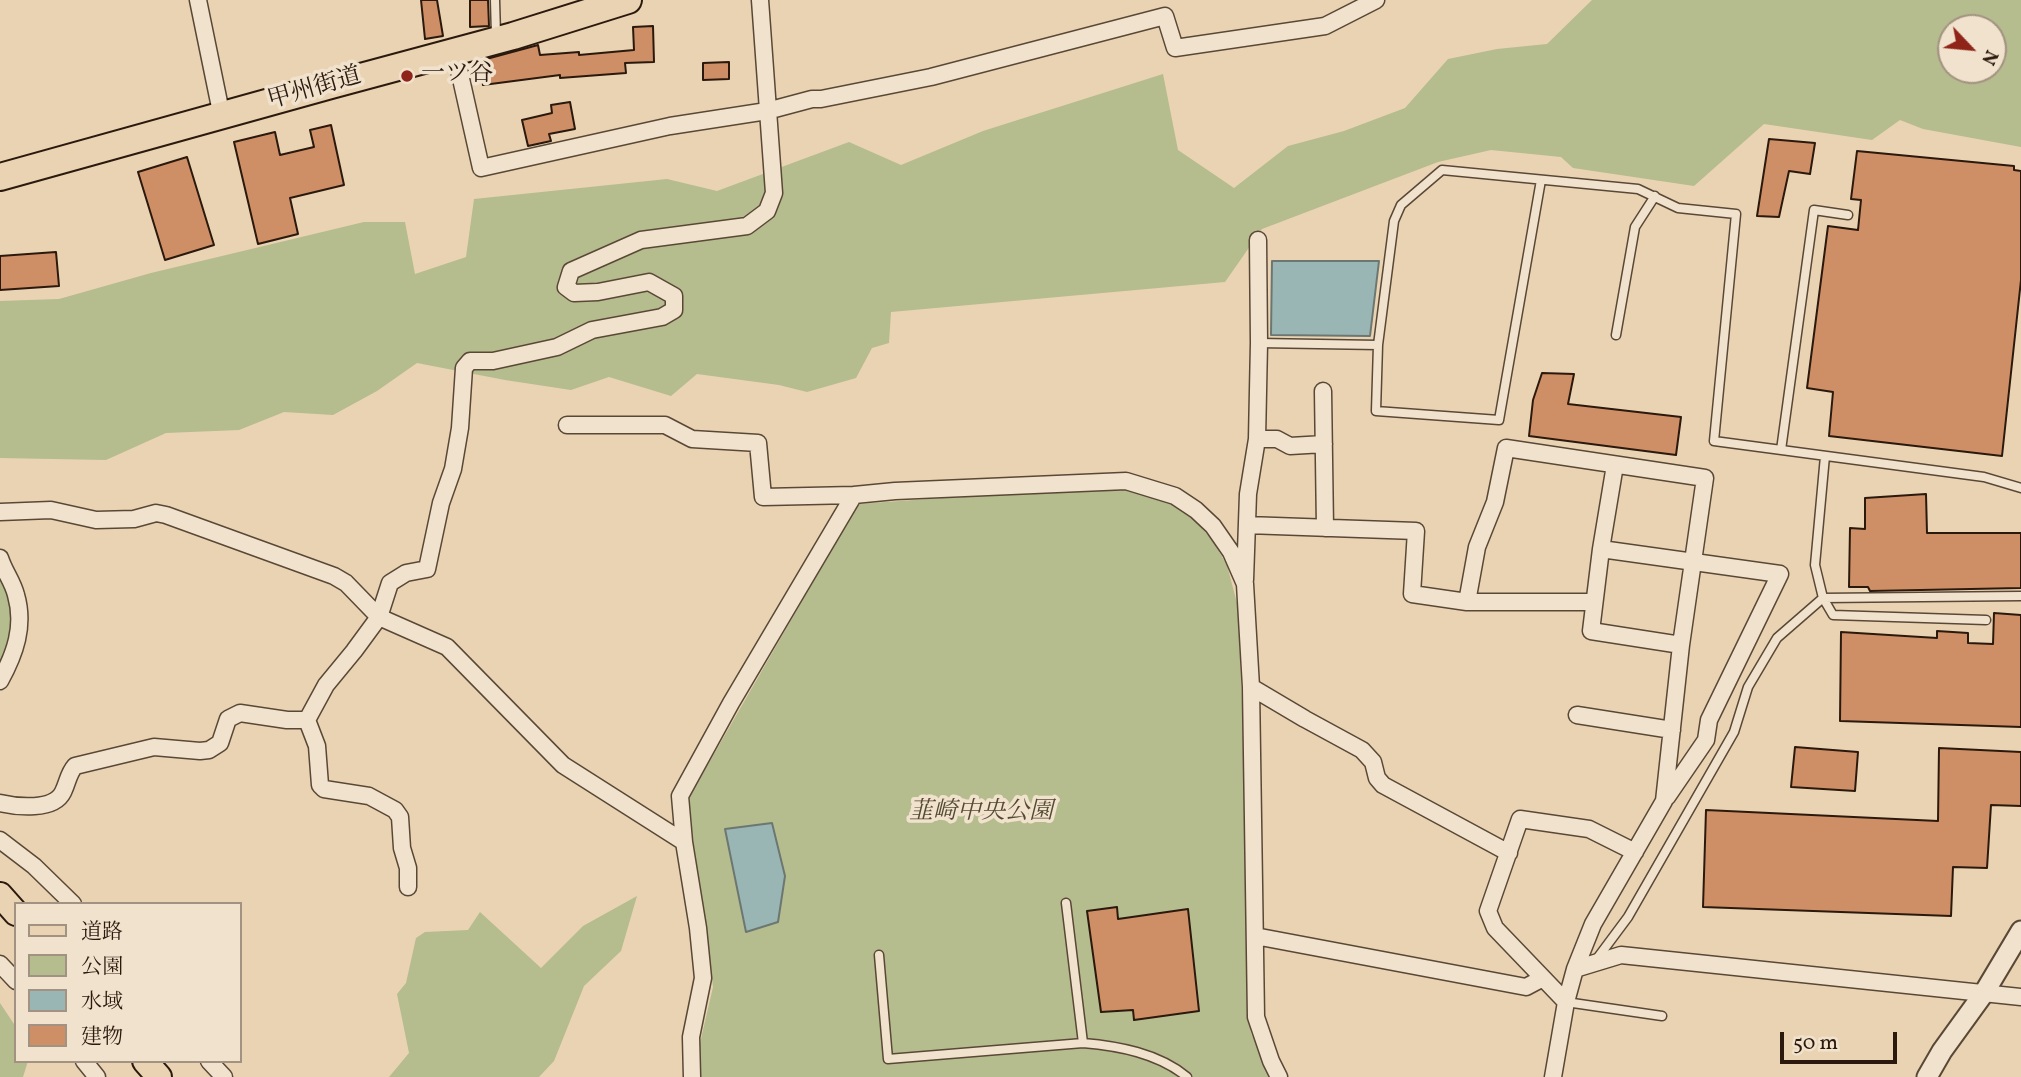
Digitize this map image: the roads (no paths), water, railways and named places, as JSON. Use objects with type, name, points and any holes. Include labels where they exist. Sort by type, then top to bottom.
[{"type":"highway","name":"甲州街道","points":[[0,177],[455,52],[628,0]]},
{"type":"main road","points":[[0,895],[14,911]]},
{"type":"main road","points":[[147,1063],[159,1077]]},
{"type":"street","points":[[198,0],[222,117]]},
{"type":"street","points":[[408,887],[408,868],[402,848],[400,817],[395,810],[369,796],[324,789],[320,785],[317,746],[307,720],[326,685],[379,617],[390,583],[406,573],[427,569],[441,503],[453,469],[460,428],[464,368],[470,361],[493,360],[557,347],[592,330],[662,317],[674,310],[674,296],[649,282],[598,292],[574,293],[566,287],[570,271],[641,240],[747,226],[767,211],[774,193],[760,0]]},
{"type":"street","points":[[455,52],[481,168],[670,126],[767,111],[812,99],[931,77],[1165,16],[1175,48],[1325,26],[1376,0]]},
{"type":"street","points":[[1258,240],[1257,439],[1248,494],[1245,584],[1251,687],[1256,1017],[1279,1077]]},
{"type":"street","points":[[1323,391],[1325,528]]},
{"type":"street","points":[[567,425],[665,425],[692,439],[758,443],[763,497],[1126,481],[1175,496],[1196,510],[1213,526],[1231,552],[1245,584]]},
{"type":"street","points":[[1257,439],[1277,439],[1290,446],[1324,444]]},
{"type":"street","points":[[1467,602],[1477,547],[1494,502],[1506,448],[1705,478],[1681,645],[1664,801]]},
{"type":"street","points":[[1615,464],[1591,631],[1681,645]]},
{"type":"street","points":[[833,495],[839,518]]},
{"type":"street","points":[[692,1077],[691,1037],[704,978],[680,796],[730,703],[855,495]]},
{"type":"street","points":[[0,512],[51,510],[96,520],[134,519],[156,513],[334,576],[346,583],[379,617],[447,647],[563,765],[684,842]]},
{"type":"street","points":[[1247,524],[1416,531],[1412,594],[1467,602],[1594,602]]},
{"type":"street","points":[[1553,1077],[1566,1002],[1575,968],[1593,924],[1664,801],[1706,740],[1709,720],[1780,575],[1601,549]]},
{"type":"street","points":[[0,558],[16,594],[20,617],[16,647],[0,681]]},
{"type":"street","points":[[1251,687],[1363,750],[1373,761],[1377,778],[1383,785],[1509,853]]},
{"type":"street","points":[[0,803],[33,807],[55,801],[62,794],[69,772],[75,766],[154,747],[209,750],[220,743],[228,719],[240,713],[307,720]]},
{"type":"street","points":[[1577,715],[1672,730]]},
{"type":"street","points":[[1566,1002],[1495,928],[1488,911],[1520,819],[1589,829],[1634,852]]},
{"type":"street","points":[[0,840],[34,866],[71,902]]},
{"type":"street","points":[[1927,1077],[1942,1051],[1984,993],[2021,931]]},
{"type":"street","points":[[1255,936],[1526,987],[1543,978]]},
{"type":"street","points":[[1575,968],[1621,955],[2021,997]]},
{"type":"street","points":[[0,964],[14,979]]},
{"type":"street","points":[[86,1063],[97,1077]]},
{"type":"street","points":[[211,1063],[224,1077]]},
{"type":"lane","points":[[495,0],[496,40]]},
{"type":"lane","points":[[1541,180],[1499,420],[1376,411],[1378,345],[1394,221],[1401,205],[1442,170],[1638,189],[1678,208],[1736,214],[1714,441],[1984,477],[2021,488]]},
{"type":"lane","points":[[1616,335],[1636,227],[1655,196]]},
{"type":"lane","points":[[1782,450],[1814,210],[1848,215]]},
{"type":"lane","points":[[1259,343],[1378,345]]},
{"type":"lane","points":[[1825,456],[1815,565],[1823,598],[1833,615],[1986,620]]},
{"type":"lane","points":[[1594,962],[1628,917],[1734,732],[1748,687],[1777,638],[1823,598],[2021,596]]},
{"type":"lane","points":[[1066,903],[1083,1042]]},
{"type":"lane","points":[[879,955],[888,1059],[1083,1042],[1115,1046],[1146,1055],[1187,1077]]},
{"type":"lane","points":[[1566,1002],[1662,1016]]},
{"type":"water","points":[[1272,261],[1379,261],[1370,336],[1271,335]]},
{"type":"water","points":[[772,823],[785,876],[778,922],[746,932],[725,829]]},
{"type":"place","name":"一ツ谷","points":[[407,76]]},
{"type":"park label","name":"韮崎中央公園","points":[[981,814]]}]
